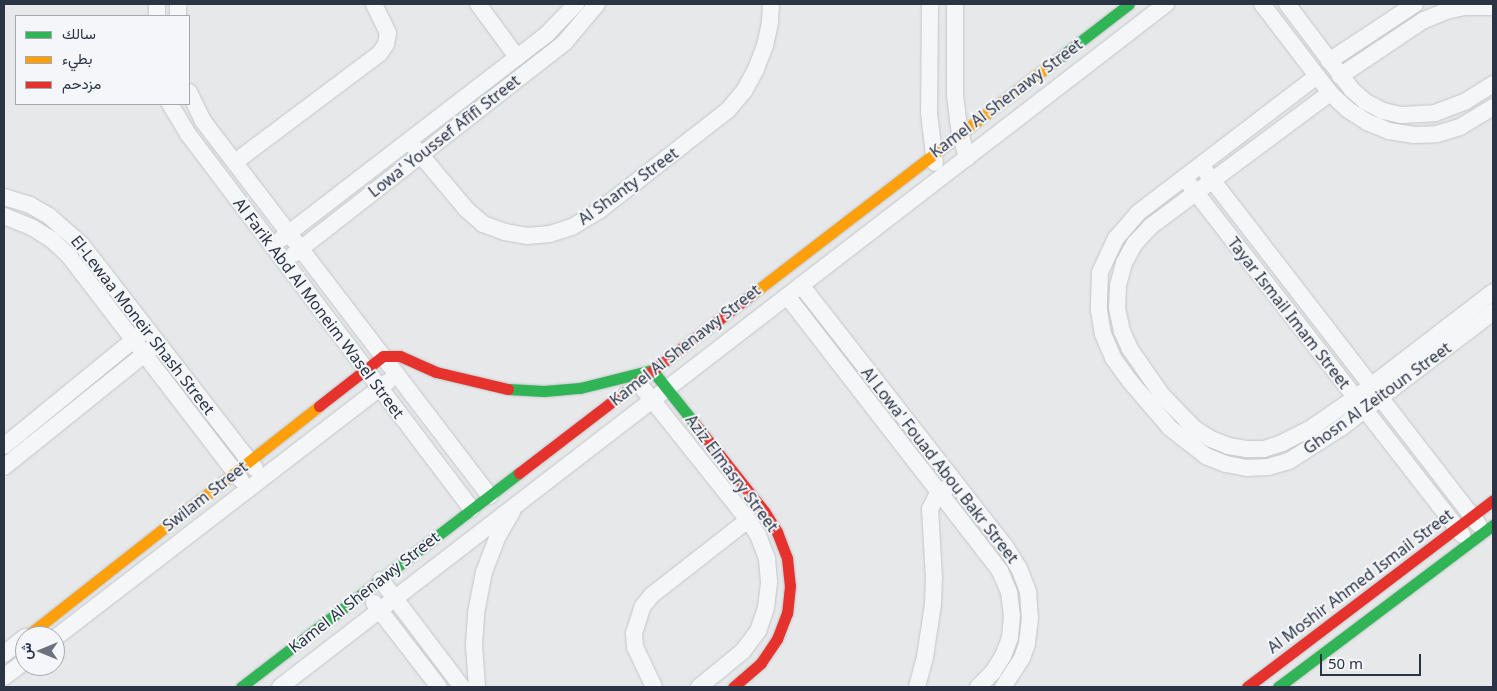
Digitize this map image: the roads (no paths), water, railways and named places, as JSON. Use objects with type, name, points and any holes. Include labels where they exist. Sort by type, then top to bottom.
[{"type":"street","points":[[235,162],[380,53],[386,44],[388,32],[374,4]]},
{"type":"street","points":[[478,4],[517,57]]},
{"type":"street","name":"Lowa' Youssef Afifi Street","points":[[272,246],[547,34],[576,4]]},
{"type":"street","name":"Lowa' Youssef Afifi Street","points":[[284,261],[565,42],[597,4]]},
{"type":"street","name":"Al Shanty Street","points":[[409,140],[466,209],[483,224],[505,232],[528,236],[550,234],[572,227],[600,210],[728,110],[744,91],[756,70],[765,46],[770,22],[771,4]]},
{"type":"street","points":[[930,4],[929,113],[933,154],[940,178]]},
{"type":"street","points":[[955,4],[955,95],[960,133],[967,158]]},
{"type":"street","name":"Kamel Al Shenawy Street","points":[[249,685],[365,592],[637,381],[1129,4]]},
{"type":"street","name":"Kamel Al Shenawy Street","points":[[280,687],[1166,4]]},
{"type":"street","points":[[1262,4],[1330,93],[1347,109],[1367,122],[1389,131],[1412,135],[1437,134],[1460,127],[1493,107]]},
{"type":"street","points":[[1287,4],[1352,90],[1366,102],[1383,111],[1419,116],[1443,111],[1466,101],[1493,84]]},
{"type":"street","points":[[1329,61],[1415,4]]},
{"type":"street","points":[[1340,76],[1444,8],[1493,8]]},
{"type":"street","name":"Ghosn Al Zeitoun Street","points":[[1316,76],[1184,177],[1132,219],[1121,232],[1105,260],[1099,285],[1099,310],[1103,334],[1113,358],[1129,380],[1170,428],[1206,456],[1226,464],[1247,468],[1268,467],[1289,461],[1308,450],[1493,292]]},
{"type":"street","name":"Ghosn Al Zeitoun Street","points":[[1330,93],[1151,226],[1135,243],[1124,263],[1118,285],[1117,308],[1122,331],[1130,349],[1162,395],[1195,429],[1219,442],[1246,449],[1264,449],[1282,443],[1360,404]]},
{"type":"street","name":"Al Farik Abd Al Moneim Wasel Street","points":[[190,94],[203,121],[490,496]]},
{"type":"street","name":"Al Farik Abd Al Moneim Wasel Street","points":[[171,105],[188,134],[472,509]]},
{"type":"street","name":"Tayar Ismail Imam Street","points":[[1200,165],[1472,516],[1489,528]]},
{"type":"street","name":"Tayar Ismail Imam Street","points":[[1184,177],[1468,544]]},
{"type":"street","name":"El-Lewaa Moneir Shash Street","points":[[4,197],[30,205],[66,229],[81,244],[262,478]]},
{"type":"street","name":"El-Lewaa Moneir Shash Street","points":[[4,216],[33,228],[52,240],[69,256],[248,489]]},
{"type":"street","name":"Al Lowa' Fouad Abou Bakr Street","points":[[801,285],[1005,546],[1019,568],[1028,592],[1030,618],[1026,644],[1015,671],[1003,687]]},
{"type":"street","name":"Al Lowa' Fouad Abou Bakr Street","points":[[787,296],[1000,571],[1009,592],[1012,615],[1010,638],[1003,656],[993,672],[978,687]]},
{"type":"street","name":"Ghosn Al Zeitoun Street","points":[[1375,392],[1493,312]]},
{"type":"street","points":[[4,446],[147,329]]},
{"type":"street","points":[[4,467],[158,343]]},
{"type":"street","points":[[383,356],[400,356],[436,372],[471,382],[507,389],[544,390],[580,388],[652,370]]},
{"type":"street","name":"Swilam Street","points":[[40,626],[383,356]]},
{"type":"street","name":"Aziz Elmasry Street","points":[[652,370],[764,511],[777,532],[787,558],[790,586],[787,613],[777,640],[761,663],[733,687]]},
{"type":"street","name":"Swilam Street","points":[[65,630],[397,375]]},
{"type":"street","name":"Aziz Elmasry Street","points":[[637,381],[748,520],[758,535],[767,559],[770,583],[766,608],[758,631],[743,651],[699,687]]},
{"type":"street","points":[[1170,428],[1182,416]]},
{"type":"street","points":[[917,687],[925,656],[933,604],[934,569],[930,509],[932,503],[941,493],[955,482]]},
{"type":"street","name":"Al Moshir Ahmed Ismail Street","points":[[1247,687],[1493,500]]},
{"type":"street","points":[[477,687],[474,645],[476,613],[484,572],[498,536],[514,507]]},
{"type":"street","points":[[654,687],[635,647],[634,633],[643,606],[652,595],[748,520]]},
{"type":"street","points":[[1278,687],[1489,528]]},
{"type":"street","points":[[381,580],[462,687]]},
{"type":"street","points":[[365,592],[439,687]]},
{"type":"street","name":"Swilam Street","points":[[4,654],[15,646]]},
{"type":"street","points":[[4,677],[15,669]]}]
